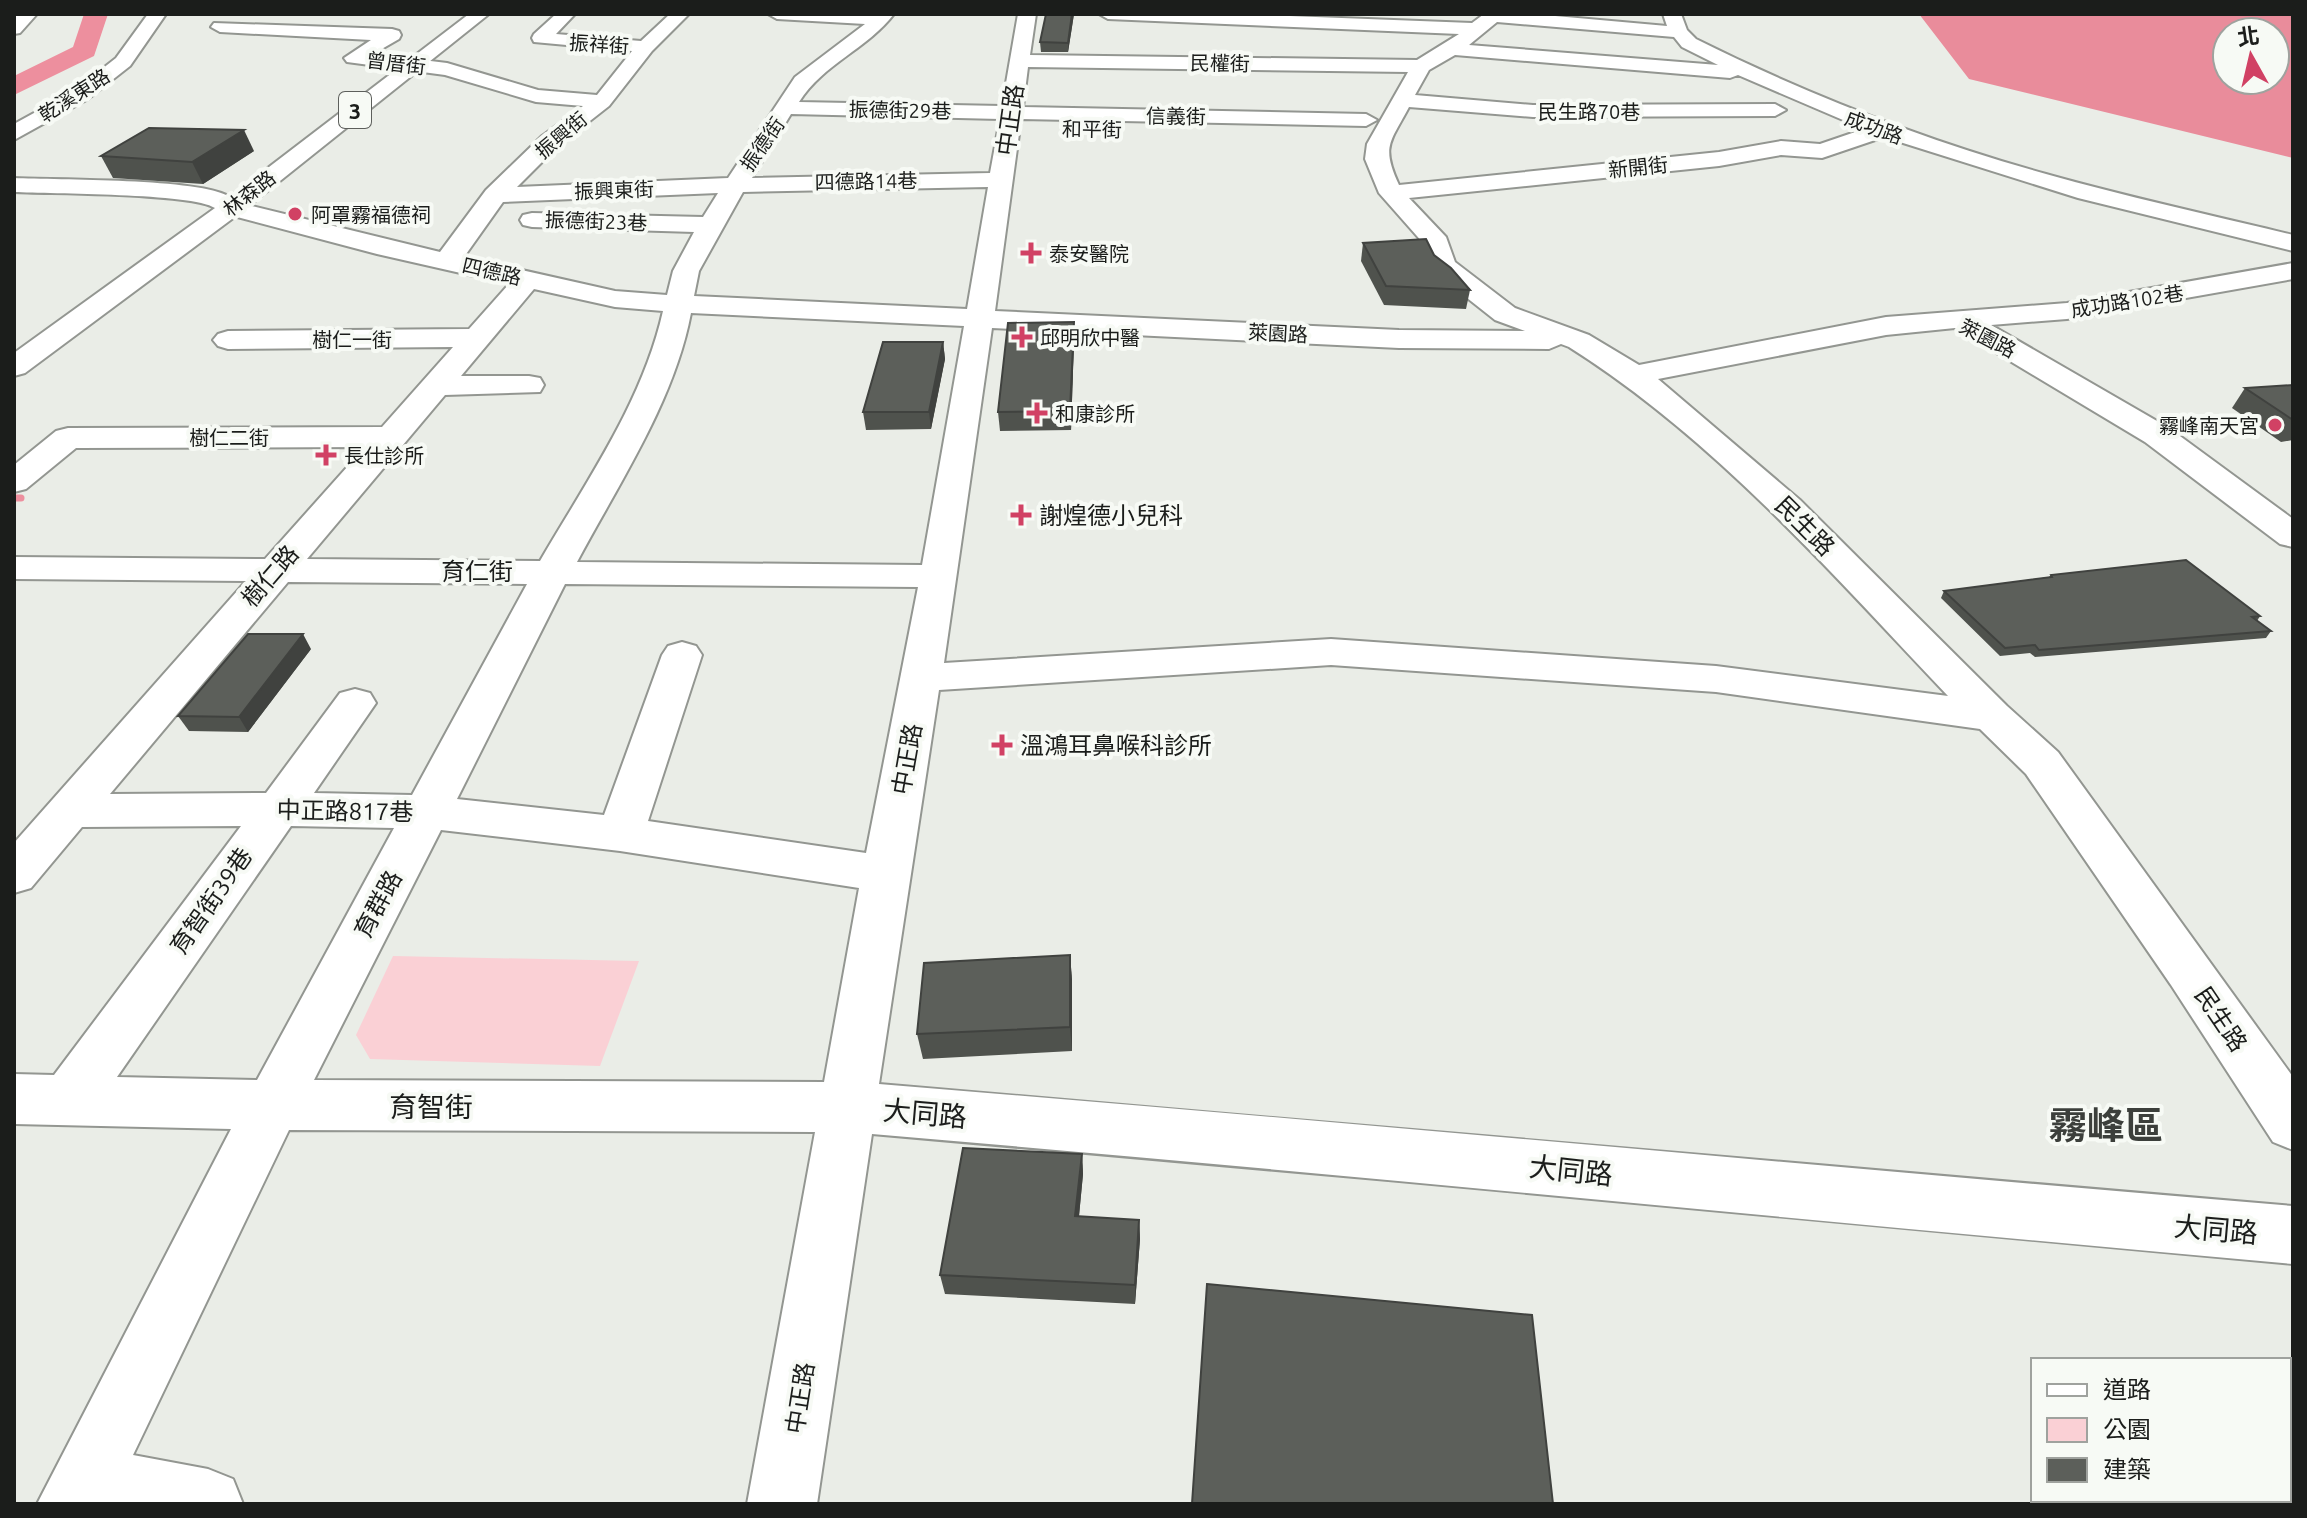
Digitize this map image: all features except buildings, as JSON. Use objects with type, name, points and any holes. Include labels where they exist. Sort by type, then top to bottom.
[{"type":"street","points":[[14,29],[28,14]]},
{"type":"street","name":"乾溪東路","points":[[14,133],[81,95],[123,62],[157,14]]},
{"type":"street","name":"林森路","points":[[404,64],[430,37],[460,14]]},
{"type":"street","name":"林森路","points":[[14,367],[404,64],[480,14]]},
{"type":"street","name":"振祥街","points":[[566,14],[541,38],[645,47]]},
{"type":"street","name":"振興街","points":[[447,261],[495,195],[550,141],[602,102],[645,47],[680,14]]},
{"type":"street","points":[[777,14],[882,16]]},
{"type":"street","name":"中正路","points":[[782,1504],[886,874],[939,576],[1027,14]]},
{"type":"street","points":[[1108,14],[1232,35],[1489,20]]},
{"type":"street","points":[[1389,14],[1489,20],[1675,23],[1689,43],[1753,72]]},
{"type":"street","name":"振德街","points":[[680,304],[686,271],[710,225],[733,185],[788,108],[802,81],[826,73],[882,16]]},
{"type":"street","points":[[1421,66],[1452,49],[1489,20]]},
{"type":"street","name":"曾厝街","points":[[220,27],[392,35]]},
{"type":"street","points":[[392,35],[430,37]]},
{"type":"street","name":"曾厝街","points":[[392,35],[354,58],[447,69],[536,96],[602,102]]},
{"type":"street","points":[[1224,124],[1232,35]]},
{"type":"street","name":"民權街","points":[[1018,61],[1232,35],[1335,79],[1421,66]]},
{"type":"street","name":"成功路","points":[[1452,49],[1753,72],[1828,110],[1882,130],[2084,192],[2293,243]]},
{"type":"street","name":"民生路","points":[[1421,66],[1378,144],[1376,159],[1391,193],[1437,242],[1442,265],[1505,314],[1579,341],[1634,375],[1703,431],[1788,507],[2042,763],[2189,970],[2293,1124]]},
{"type":"street","points":[[1335,79],[1339,121]]},
{"type":"street","points":[[863,89],[876,95],[888,111]]},
{"type":"street","name":"民生路70巷","points":[[1403,100],[1533,111],[1775,110]]},
{"type":"street","name":"振德街29巷","points":[[788,108],[1012,120]]},
{"type":"street","name":"和平街","points":[[1012,120],[1224,124]]},
{"type":"street","name":"信義街","points":[[1224,124],[1366,120]]},
{"type":"street","name":"新開街","points":[[1391,193],[1719,159],[1764,149],[1822,151],[1882,130]]},
{"type":"street","name":"四德路14巷","points":[[733,185],[1000,180]]},
{"type":"street","name":"四德路","points":[[14,185],[125,188],[224,203],[319,232],[615,299],[977,319]]},
{"type":"street","name":"振興東街","points":[[495,195],[733,185]]},
{"type":"street","name":"林森路","points":[[14,342],[224,203]]},
{"type":"street","name":"振德街23巷","points":[[481,218],[710,225]]},
{"type":"street","name":"成功路102巷","points":[[1960,319],[2067,311],[2293,271]]},
{"type":"street","name":"樹仁路","points":[[14,875],[528,279]]},
{"type":"street","name":"育群路","points":[[78,1492],[273,1105],[553,571],[636,423],[672,337],[680,304]]},
{"type":"street","name":"萊園路","points":[[977,319],[1137,324],[1399,339],[1579,341]]},
{"type":"street","name":"萊園路","points":[[1634,375],[1886,326],[1960,319],[2157,435],[2293,536]]},
{"type":"street","name":"樹仁一街","points":[[228,340],[476,338]]},
{"type":"street","points":[[436,386],[529,385]]},
{"type":"street","name":"樹仁二街","points":[[14,482],[68,438],[390,437]]},
{"type":"street","name":"育仁街","points":[[14,568],[939,576]]},
{"type":"street","points":[[921,678],[1331,652],[1716,679],[1992,716]]},
{"type":"street","points":[[620,834],[682,655]]},
{"type":"street","name":"育智街39巷","points":[[34,1108],[276,809],[355,703]]},
{"type":"street","name":"中正路817巷","points":[[68,811],[276,809],[426,812],[620,834],[886,874]]},
{"type":"street","name":"育智街","points":[[34,1108],[273,1105],[848,1107]]},
{"type":"street","name":"大同路","points":[[848,1107],[1298,1144],[2293,1235]]},
{"type":"street","points":[[78,1492],[208,1504]]},
{"type":"green space","points":[[393,956],[639,961],[600,1066],[370,1059],[356,1035]]},
{"type":"shaded area","points":[[1919,14],[2293,14],[2293,158],[1969,79]]},
{"type":"waterway","points":[[14,87],[85,51],[96,14]]},
{"type":"waterway","points":[[14,498],[21,498]]},
{"type":"place","name":"阿罩霧福德祠","points":[[295,214]]},
{"type":"place","name":"泰安醫院","points":[[1031,253]]},
{"type":"place","name":"邱明欣中醫","points":[[1022,337]]},
{"type":"place","name":"和康診所","points":[[1037,413]]},
{"type":"place","name":"霧峰南天宮","points":[[2275,425]]},
{"type":"place","name":"長仕診所","points":[[326,455]]},
{"type":"place","name":"謝煌德小兒科","points":[[1021,515]]},
{"type":"place","name":"溫鴻耳鼻喉科診所","points":[[1002,745]]},
{"type":"district","name":"霧峰區","points":[[2106,1125]]}]
